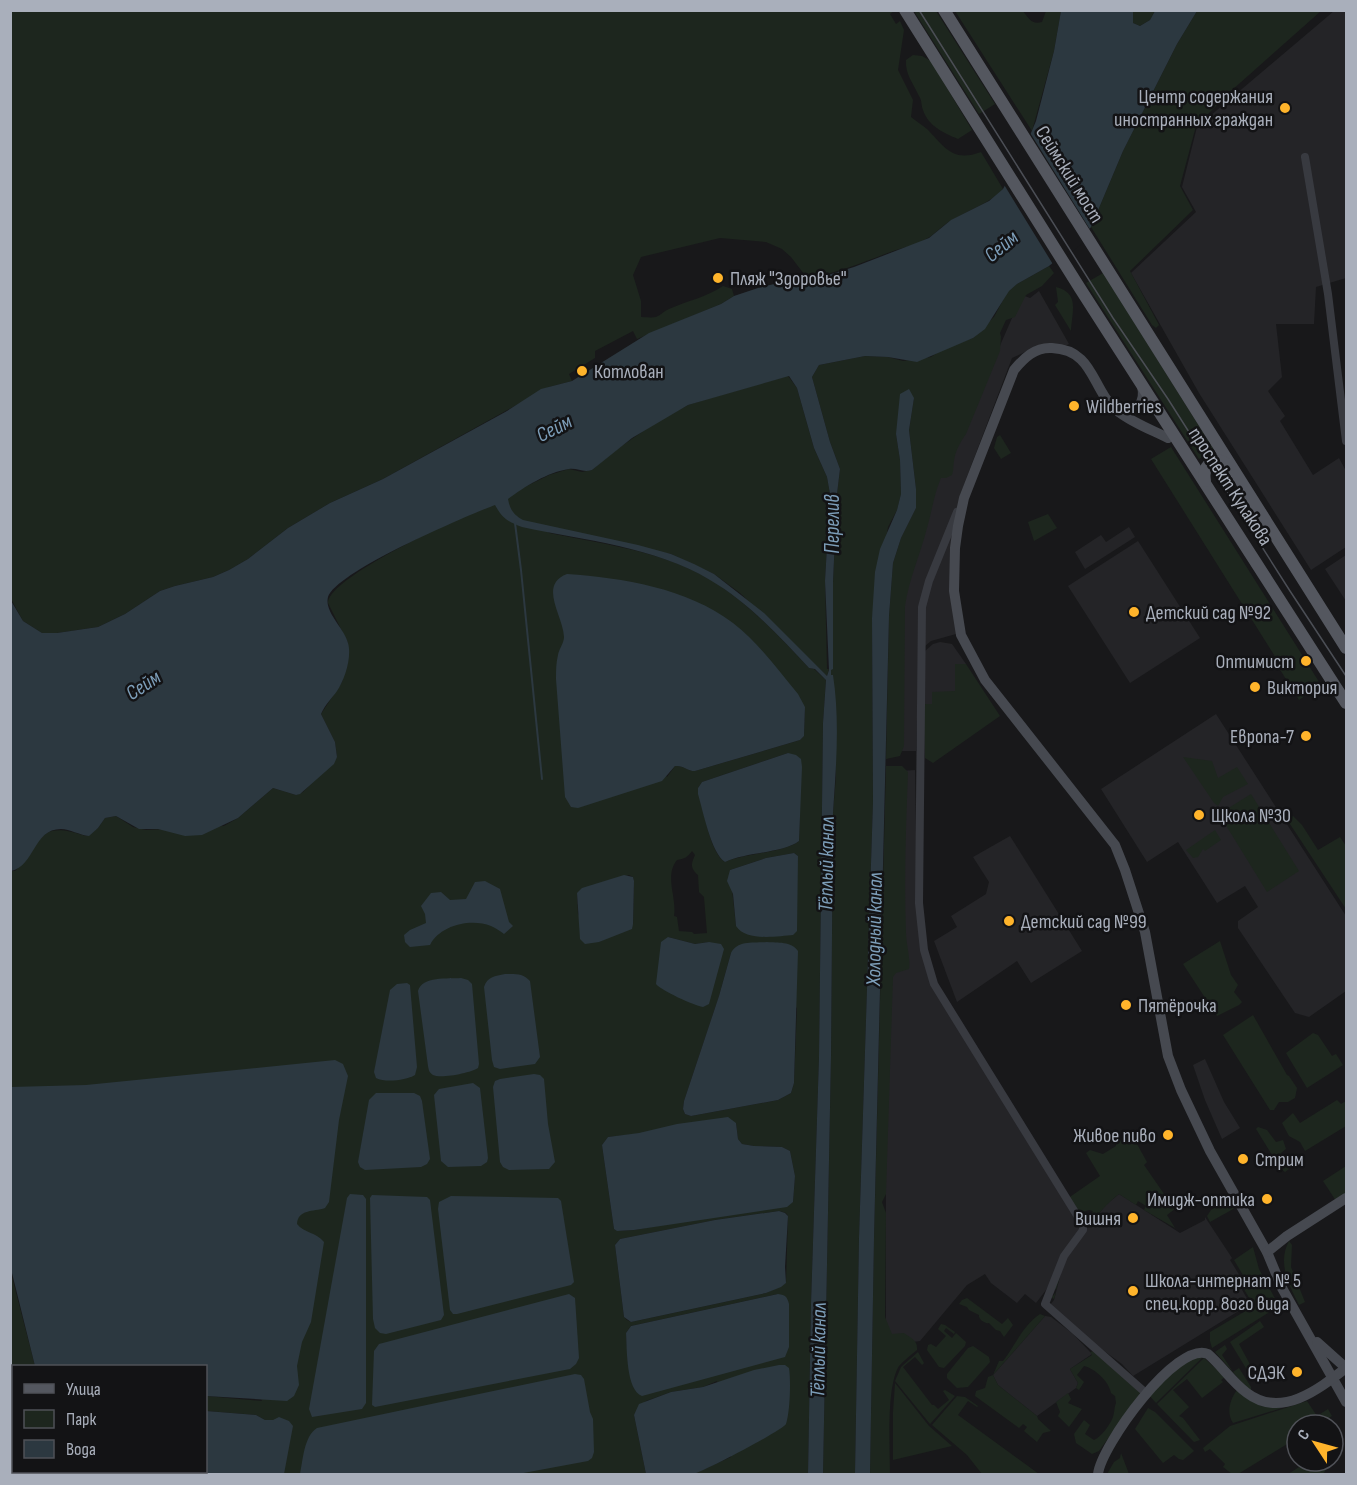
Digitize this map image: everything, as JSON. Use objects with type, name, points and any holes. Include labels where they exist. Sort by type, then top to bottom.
[{"type":"main road","name":"проспект Кулакова","points":[[905,10],[1142,384],[1171,436],[1205,481],[1347,703]]},
{"type":"main road","name":"Сеймский мост","points":[[944,10],[1107,270]]},
{"type":"main road","name":"проспект Кулакова","points":[[1107,270],[1347,648]]},
{"type":"main road","points":[[1205,481],[1204,471],[1209,463],[1218,460],[1230,465]]},
{"type":"street","points":[[1305,157],[1329,294],[1347,441]]},
{"type":"street","points":[[1147,1394],[1045,1304],[1062,1260],[1083,1230],[1083,1225],[934,984],[924,950],[919,850],[922,607],[929,581],[1014,370],[1023,359],[1035,351],[1048,348],[1062,349],[1075,354],[1086,363],[1111,405],[1118,412],[1171,436]]},
{"type":"street","points":[[1118,412],[1127,413],[1139,407],[1143,397],[1142,384]]},
{"type":"street","points":[[964,498],[958,526],[954,570],[954,591],[961,635],[985,680],[1115,845],[1145,932],[1168,1056],[1187,1104],[1210,1151],[1268,1252],[1282,1288],[1346,1396]]},
{"type":"street","points":[[1268,1252],[1287,1236],[1347,1198]]},
{"type":"street","points":[[1098,1474],[1107,1448],[1147,1394],[1174,1364],[1187,1355],[1201,1351],[1211,1357],[1245,1392],[1253,1397],[1270,1403],[1296,1400],[1347,1368],[1311,1337]]},
{"type":"shaded area","points":[[1334,11],[1346,11],[1346,278],[1316,287],[1314,324],[1276,324],[1282,377],[1268,391],[1285,416],[1280,421],[1313,475],[1339,458],[1346,471],[1346,547],[1311,570],[1199,393],[1131,273],[1196,212],[1182,187],[1197,127]]},
{"type":"shaded area","points":[[1039,291],[1069,344],[1061,348],[1025,352],[1012,358],[960,495],[956,634],[931,641],[919,651],[916,751],[901,751],[902,594],[933,488],[948,465],[1022,295],[1030,298]]},
{"type":"shaded area","points":[[1129,527],[1135,537],[1085,569],[1075,552],[1101,535],[1106,542]]},
{"type":"shaded area","name":"Детский сад №92","points":[[1138,541],[1200,638],[1130,683],[1068,586]]},
{"type":"shaded area","points":[[1346,555],[1346,601],[1325,569]]},
{"type":"shaded area","points":[[940,642],[952,644],[966,664],[955,664],[955,692],[932,704],[923,704],[924,652],[933,644]]},
{"type":"shaded area","name":"Щкола №30","points":[[1216,714],[1346,916],[1346,991],[1309,1017],[1295,1013],[1238,928],[1238,921],[1258,907],[1245,886],[1217,903],[1178,842],[1147,862],[1101,789]]},
{"type":"shaded area","points":[[915,770],[917,895],[931,975],[1085,1226],[1036,1303],[1025,1294],[1017,1303],[991,1283],[985,1274],[967,1285],[920,1341],[886,1346],[886,1109],[892,968],[905,950],[901,771]]},
{"type":"shaded area","name":"Детский сад №99","points":[[1010,836],[1082,951],[1031,983],[1017,961],[957,1002],[934,941],[957,927],[951,916],[986,894],[989,882],[973,857]]},
{"type":"shaded area","points":[[1205,1059],[1224,1102],[1240,1128],[1222,1139],[1193,1065]]},
{"type":"shaded area","points":[[1119,1194],[1180,1233],[1205,1220],[1205,1217],[1232,1258],[1230,1260],[1240,1276],[1236,1279],[1250,1304],[1133,1376],[1122,1364],[1092,1342],[1050,1305],[1054,1300],[1064,1261],[1082,1234],[1106,1205]]},
{"type":"shaded area","points":[[1045,1316],[1051,1317],[1072,1333],[1092,1354],[1070,1369],[1078,1383],[1076,1388],[1037,1416],[998,1385],[993,1375]]},
{"type":"green space","points":[[10,11],[894,11],[890,14],[896,24],[900,21],[904,30],[898,70],[913,100],[911,117],[927,129],[944,147],[956,154],[971,155],[981,152],[1003,189],[992,199],[948,222],[919,243],[819,276],[807,278],[782,249],[766,242],[720,238],[641,257],[633,275],[641,301],[641,317],[656,317],[669,309],[723,286],[732,289],[734,296],[721,304],[637,339],[633,331],[595,351],[595,358],[569,374],[572,381],[549,387],[383,479],[330,503],[288,528],[248,559],[229,570],[213,577],[160,591],[125,614],[98,627],[42,633],[23,621],[11,599]]},
{"type":"green space","points":[[914,11],[936,11],[995,104],[979,114]]},
{"type":"green space","points":[[955,11],[1023,11],[1031,21],[1039,23],[1042,22],[1046,11],[1061,11],[1054,51],[1032,131]]},
{"type":"green space","points":[[1133,11],[1155,11],[1150,20],[1140,26],[1133,23]]},
{"type":"green space","points":[[1197,11],[1321,11],[1231,91],[1196,126],[1180,186],[1193,210],[1130,271],[1159,325],[1156,328],[1091,227],[1123,151],[1177,44]]},
{"type":"green space","points":[[913,55],[922,56],[931,61],[972,130],[958,139],[933,125],[925,116],[920,98],[907,70],[906,60]]},
{"type":"green space","points":[[1049,266],[1054,273],[1042,286],[1026,295],[1015,317],[1006,320],[1000,333],[1000,351],[966,434],[957,450],[952,475],[941,478],[937,490],[905,606],[904,746],[900,756],[886,759],[889,616],[893,563],[901,538],[916,508],[909,430],[914,398],[896,434],[900,460],[901,494],[897,510],[888,527],[872,618],[873,801],[859,1238],[855,1474],[823,1474],[833,813],[836,777],[831,669],[833,669],[833,582],[840,469],[812,377],[819,365],[865,356],[888,357],[903,361],[931,357],[941,350],[973,338],[994,317],[1008,291]]},
{"type":"green space","points":[[1103,273],[1214,450],[1199,459],[1086,283]]},
{"type":"green space","points":[[1056,287],[1064,290],[1072,299],[1071,331],[1055,305],[1058,302]]},
{"type":"green space","points":[[788,376],[797,388],[814,448],[827,477],[830,494],[825,581],[827,669],[829,669],[827,676],[740,593],[714,574],[671,554],[547,531],[658,557],[709,579],[755,613],[809,668],[814,669],[826,680],[823,723],[819,1057],[808,1474],[693,1474],[731,1457],[717,1381],[703,1387],[671,1392],[646,1401],[634,1415],[646,1474],[398,1474],[592,1427],[593,1420],[313,1474],[279,1474],[273,1421],[256,1415],[207,1411],[207,1396],[262,1401],[140,1099],[11,1087],[10,871],[15,871],[43,836],[49,832],[70,831],[86,836],[98,828],[105,818],[116,816],[133,827],[146,830],[224,826],[238,818],[273,788],[296,795],[303,792],[337,757],[335,742],[321,714],[342,682],[348,650],[348,643],[328,603],[336,589],[358,572],[390,553],[549,475],[569,469],[582,472],[592,470],[610,454],[655,423],[688,405],[704,400],[636,419]],"holes":[[[566,651],[805,707],[804,736],[800,740],[695,771],[675,766],[667,777]],[[788,753],[800,799],[799,841],[784,848],[725,862],[719,857],[711,839],[698,788],[702,782]],[[692,851],[695,855],[692,866],[698,875],[699,892],[704,897],[707,933],[694,934],[679,931],[677,917],[674,916],[671,873],[677,860],[684,858]],[[794,853],[798,856],[798,863],[736,926],[730,870],[766,858]],[[629,875],[633,877],[633,924],[599,942],[578,914],[577,893]],[[668,937],[695,944],[709,942],[688,999],[678,997]],[[731,953],[797,1008],[794,1083],[791,1093],[778,1100],[691,1116],[685,1114],[684,1101]],[[736,1123],[738,1139],[742,1144],[782,1147],[790,1151],[795,1176],[793,1202],[618,1231],[614,1229],[602,1145],[608,1137]],[[779,1211],[788,1216],[786,1283],[766,1293],[631,1322],[624,1317],[615,1245],[620,1239],[715,1220]],[[778,1294],[634,1373],[628,1363],[626,1333],[631,1326]]]},
{"type":"green space","points":[[1000,435],[1011,453],[1001,459],[994,448],[997,437]]},
{"type":"green space","points":[[1171,447],[1321,685],[1299,700],[1274,660],[1276,658],[1151,459]]},
{"type":"green space","points":[[1048,514],[1057,528],[1034,541],[1028,522]]},
{"type":"green space","points":[[955,664],[966,664],[1000,716],[933,763],[925,758],[923,704],[932,704],[932,692],[955,691]]},
{"type":"green space","points":[[1183,757],[1212,761],[1218,778],[1237,767],[1248,784],[1223,797],[1218,806]]},
{"type":"green space","points":[[886,766],[902,766],[908,772],[905,893],[909,969],[896,973],[893,977],[886,1194],[882,1202],[886,1213],[885,1317],[892,1334],[904,1333],[915,1342],[917,1350],[899,1366],[892,1388],[890,1474],[870,1474],[874,1238]]},
{"type":"green space","points":[[1251,794],[1299,871],[1267,892],[1219,814]]},
{"type":"green space","points":[[1293,816],[1302,825],[1318,850],[1340,837],[1346,846],[1346,909],[1286,818]]},
{"type":"green space","points":[[1215,830],[1221,840],[1205,851],[1203,849],[1198,857],[1193,858],[1186,850]]},
{"type":"green space","points":[[1220,941],[1231,975],[1238,985],[1234,992],[1242,1002],[1217,1016],[1183,964]]},
{"type":"green space","points":[[1253,1015],[1287,1075],[1297,1088],[1295,1098],[1288,1102],[1279,1102],[1274,1110],[1270,1110],[1223,1035]]},
{"type":"green space","points":[[1313,1033],[1318,1035],[1332,1056],[1336,1054],[1343,1065],[1307,1088],[1286,1053]]},
{"type":"green space","points":[[1337,1100],[1341,1104],[1346,1101],[1346,1126],[1305,1151],[1300,1142],[1289,1136],[1282,1123],[1293,1113],[1300,1123]]},
{"type":"green space","points":[[1258,1127],[1267,1130],[1276,1142],[1283,1140],[1286,1149],[1281,1153],[1284,1160],[1295,1153],[1300,1161],[1285,1172],[1280,1168],[1256,1129]]},
{"type":"green space","points":[[1133,1137],[1147,1162],[1144,1165],[1171,1204],[1175,1204],[1176,1208],[1167,1215],[1175,1228],[1144,1210],[1146,1206],[1138,1201],[1136,1205],[1119,1194],[1096,1216],[1074,1245],[1064,1262],[1056,1290],[1054,1288],[1050,1293],[1053,1296],[1056,1292],[1054,1299],[1051,1297],[1047,1302],[1046,1300],[1064,1256],[1083,1230],[1083,1225],[1093,1211],[1076,1214],[1067,1199],[1100,1176],[1086,1153],[1090,1150],[1103,1154],[1116,1146],[1116,1142],[1123,1139],[1125,1143]]},
{"type":"green space","points":[[1346,1166],[1346,1198],[1338,1204],[1323,1181]]},
{"type":"green space","points":[[1229,1198],[1235,1208],[1210,1222],[1207,1216],[1211,1210]]},
{"type":"green space","points":[[1289,1241],[1292,1245],[1291,1267],[1305,1302],[1299,1305],[1288,1282],[1284,1266]]},
{"type":"green space","points":[[1253,1247],[1259,1269],[1279,1306],[1212,1348],[1210,1332],[1254,1306],[1239,1281],[1244,1277],[1234,1260]]},
{"type":"green space","points":[[10,1269],[35,1365],[12,1365],[12,1473],[58,1474],[11,1474]]},
{"type":"green space","points":[[967,1298],[1002,1324],[1008,1318],[1013,1325],[1004,1337],[989,1323],[982,1321],[979,1315],[959,1304]]},
{"type":"green space","points":[[1040,1314],[1045,1316],[993,1375],[999,1361],[1003,1361],[1029,1324]]},
{"type":"green space","points":[[1260,1321],[1264,1327],[1239,1344],[1252,1368],[1247,1370],[1230,1342]]},
{"type":"green space","points":[[941,1324],[955,1332],[954,1334],[946,1328],[944,1331],[952,1338],[956,1333],[966,1342],[965,1346],[944,1368],[939,1367],[927,1350],[928,1345],[936,1347],[946,1336],[938,1329]]},
{"type":"green space","points":[[1225,1345],[1227,1349],[1222,1355],[1233,1372],[1239,1368],[1251,1387],[1251,1391],[1248,1389],[1215,1352]]},
{"type":"green space","points":[[973,1346],[989,1357],[990,1362],[968,1387],[957,1388],[947,1378],[947,1374],[968,1348]]},
{"type":"green space","points":[[1094,1351],[1139,1389],[1140,1394],[1099,1451],[1092,1454],[1076,1443],[1074,1434],[1084,1420],[1090,1425],[1085,1434],[1094,1440],[1100,1436],[1113,1417],[1115,1396],[1100,1376],[1084,1366],[1077,1375],[1084,1382],[1079,1390],[1076,1388],[1078,1383],[1070,1369],[1092,1355],[1090,1352]]},
{"type":"green space","points":[[918,1352],[924,1363],[922,1365],[915,1357],[903,1367],[932,1405],[938,1409],[949,1400],[943,1391],[945,1390],[955,1396],[930,1424],[895,1381],[901,1367]]},
{"type":"green space","points":[[1203,1357],[1156,1403],[1148,1394],[1184,1359]]},
{"type":"green space","points":[[1204,1358],[1225,1377],[1221,1380],[1223,1382],[1202,1398],[1187,1379],[1173,1390],[1189,1407],[1179,1416],[1200,1440],[1194,1442],[1157,1404]]},
{"type":"green space","points":[[993,1375],[998,1385],[1037,1416],[1051,1431],[1043,1433],[1037,1442],[1024,1431],[1027,1427],[1023,1424],[1019,1428],[975,1396],[976,1391],[985,1388],[988,1377]]},
{"type":"green space","points":[[895,1383],[929,1426],[952,1446],[893,1460]]},
{"type":"green space","points":[[1237,1390],[1261,1406],[1282,1408],[1233,1423],[1230,1406]]},
{"type":"green space","points":[[1068,1393],[1071,1399],[1068,1403],[1082,1409],[1069,1427],[1058,1416],[1060,1412],[1056,1402]]},
{"type":"green space","points":[[957,1396],[965,1397],[978,1406],[968,1401],[958,1415],[1039,1474],[982,1474],[967,1455],[932,1425]]},
{"type":"green space","points":[[1307,1401],[1315,1413],[1285,1413],[1285,1445],[1238,1474],[1232,1474],[1223,1467],[1225,1464],[1210,1449],[1205,1452],[1203,1448],[1230,1426]]},
{"type":"green space","points":[[1148,1408],[1155,1412],[1194,1451],[1183,1460],[1174,1455],[1163,1463],[1135,1429]]},
{"type":"green space","points":[[1121,1453],[1129,1474],[1107,1474],[1114,1462],[1120,1458]]},
{"type":"green space","points":[[1290,1473],[1324,1473],[1323,1474],[1288,1474]]},
{"type":"water","points":[[1061,11],[1133,11],[1133,23],[1140,26],[1150,20],[1155,11],[1197,11],[1177,44],[1123,151],[1091,227],[1082,239],[1049,266],[1009,291],[985,329],[973,338],[917,362],[865,356],[819,365],[812,377],[840,469],[833,582],[833,669],[831,670],[835,692],[837,744],[833,813],[823,1474],[808,1474],[819,1057],[823,723],[826,680],[815,669],[809,668],[762,620],[710,580],[689,569],[643,552],[522,527],[506,519],[495,505],[377,559],[337,586],[328,597],[329,609],[346,638],[349,649],[343,680],[321,714],[335,742],[337,757],[334,764],[300,794],[296,795],[273,788],[238,818],[202,835],[185,836],[158,829],[139,829],[116,816],[105,818],[89,836],[64,829],[52,831],[39,841],[19,868],[11,871],[10,599],[23,621],[42,633],[98,627],[125,614],[160,591],[213,577],[229,570],[248,559],[288,528],[330,503],[383,479],[507,411],[541,389],[572,381],[649,333],[721,304],[734,296],[761,287],[828,275],[929,238],[951,220],[989,201],[1003,189],[1023,152],[1036,121],[1054,51]],"holes":[[[789,376],[797,388],[814,448],[827,477],[830,494],[825,581],[829,670],[827,676],[764,613],[714,574],[671,554],[523,520],[510,506],[508,499],[545,477],[572,469],[592,470],[632,438],[688,405]]]},
{"type":"water","name":"Холодный канал","points":[[909,389],[914,398],[909,430],[916,508],[901,538],[893,563],[889,616],[870,1474],[855,1474],[859,1238],[873,801],[872,618],[875,572],[880,549],[897,510],[901,494],[900,460],[896,434],[900,394]]},
{"type":"water","points":[[567,574],[610,578],[675,593],[696,601],[733,623],[759,647],[798,694],[805,707],[804,736],[800,740],[695,771],[675,766],[662,781],[578,808],[571,807],[565,797],[556,679],[557,658],[564,637],[553,593],[554,585]]},
{"type":"water","points":[[788,753],[801,759],[802,767],[799,841],[784,848],[725,862],[712,841],[698,788],[702,782]]},
{"type":"water","points":[[794,853],[798,856],[797,931],[793,935],[763,937],[741,931],[736,926],[733,894],[727,881],[730,870],[766,858]]},
{"type":"water","points":[[624,875],[633,877],[634,881],[632,929],[599,942],[585,944],[580,939],[577,893],[582,888]]},
{"type":"water","points":[[485,881],[500,889],[509,922],[513,926],[504,934],[483,924],[466,923],[441,932],[430,945],[410,947],[405,942],[404,935],[426,923],[421,906],[431,893],[441,892],[450,900],[466,899],[475,882]]},
{"type":"water","points":[[668,937],[695,944],[709,942],[721,944],[724,949],[709,1004],[703,1007],[692,1004],[656,984],[661,942]]},
{"type":"water","points":[[767,942],[788,944],[798,951],[794,1083],[791,1093],[778,1100],[691,1116],[685,1114],[684,1101],[731,953],[742,944]]},
{"type":"water","points":[[505,974],[522,975],[530,981],[540,1057],[535,1064],[500,1069],[494,1067],[492,1060],[484,987],[489,979]]},
{"type":"water","points":[[461,978],[472,984],[478,1068],[449,1076],[433,1075],[429,1069],[418,991],[420,986],[430,981]]},
{"type":"water","points":[[397,984],[410,985],[417,1067],[415,1075],[396,1080],[380,1080],[376,1078],[374,1072],[390,990]]},
{"type":"water","points":[[335,1060],[343,1064],[348,1076],[339,1120],[329,1202],[325,1208],[303,1213],[297,1224],[324,1242],[311,1322],[302,1342],[297,1366],[299,1385],[294,1396],[287,1401],[207,1396],[207,1365],[35,1365],[11,1269],[11,1087],[86,1085]]},
{"type":"water","points":[[534,1074],[544,1079],[548,1124],[555,1162],[549,1169],[509,1170],[500,1162],[493,1087],[495,1081],[500,1079]]},
{"type":"water","points":[[473,1083],[480,1088],[487,1162],[481,1166],[448,1167],[441,1161],[434,1095],[439,1089]]},
{"type":"water","points":[[376,1093],[414,1093],[420,1096],[430,1159],[427,1164],[421,1167],[365,1170],[360,1167],[358,1162],[369,1100]]},
{"type":"water","points":[[728,1117],[736,1123],[738,1139],[742,1144],[782,1147],[790,1151],[795,1176],[793,1202],[787,1207],[634,1230],[617,1231],[614,1229],[602,1145],[608,1137]]},
{"type":"water","points":[[350,1194],[363,1195],[366,1199],[366,1403],[362,1409],[312,1417],[309,1409],[347,1198]]},
{"type":"water","points":[[372,1195],[427,1197],[430,1200],[444,1315],[441,1320],[386,1334],[380,1333],[375,1328],[370,1198]]},
{"type":"water","points":[[451,1196],[558,1198],[561,1201],[574,1282],[571,1285],[453,1314],[450,1310],[438,1209],[439,1202]]},
{"type":"water","points":[[779,1211],[788,1216],[786,1283],[781,1287],[766,1293],[631,1322],[624,1317],[615,1245],[620,1239],[715,1220]]},
{"type":"water","points":[[569,1294],[575,1298],[579,1358],[570,1369],[375,1407],[372,1405],[374,1351],[379,1344]]},
{"type":"water","points":[[778,1294],[786,1297],[789,1304],[789,1347],[785,1357],[642,1396],[633,1386],[627,1358],[626,1333],[631,1326]]},
{"type":"water","points":[[779,1365],[789,1368],[790,1381],[787,1419],[782,1428],[742,1451],[693,1474],[676,1476],[646,1474],[634,1415],[639,1404],[671,1392],[703,1387],[754,1370]]},
{"type":"water","points":[[575,1374],[581,1375],[584,1379],[593,1419],[594,1452],[588,1461],[518,1474],[300,1474],[307,1442],[317,1428]]},
{"type":"water","points":[[207,1411],[256,1415],[265,1420],[279,1417],[289,1421],[293,1426],[284,1474],[58,1474],[207,1473]]},
{"type":"pier","points":[[1029,131],[1091,231],[1084,242],[1054,266],[1003,183]]},
{"type":"waterway","points":[[515,523],[542,779]]},
{"type":"waterway","points":[[1272,1305],[1273,1310]]},
{"type":"tram line","points":[[919,10],[1113,318],[1168,399],[1346,676]]},
{"type":"place","name":"Центр содержания иностранных граждан","points":[[1285,108]]},
{"type":"place","name":"Пляж \"Здоровье\"","points":[[718,278]]},
{"type":"place","name":"Котлован","points":[[582,371]]},
{"type":"place","name":"Wildberries","points":[[1074,406]]},
{"type":"place","name":"Детский сад №92","points":[[1134,612]]},
{"type":"place","name":"Оптимист","points":[[1306,661]]},
{"type":"place","name":"Виктория","points":[[1255,687]]},
{"type":"place","name":"Европа-7","points":[[1306,736]]},
{"type":"place","name":"Щкола №30","points":[[1199,815]]},
{"type":"place","name":"Детский сад №99","points":[[1009,921]]},
{"type":"place","name":"Пятёрочка","points":[[1126,1005]]},
{"type":"place","name":"Живое пиво","points":[[1168,1135]]},
{"type":"place","name":"Стрим","points":[[1243,1159]]},
{"type":"place","name":"Имидж-оптика","points":[[1267,1199]]},
{"type":"place","name":"Вишня","points":[[1133,1218]]},
{"type":"place","name":"Школа-интернат № 5 спец.корр. 8ого вида","points":[[1133,1291]]},
{"type":"place","name":"СДЭК","points":[[1297,1372]]},
{"type":"water label","name":"Сейм","points":[[1001,246]]},
{"type":"water label","name":"Сейм","points":[[554,428]]},
{"type":"water label","name":"Перелив","points":[[832,524]]},
{"type":"water label","name":"Сейм","points":[[143,685]]},
{"type":"water label","name":"Тёплый канал","points":[[826,864]]},
{"type":"water label","name":"Тёплый канал","points":[[818,1350]]}]
